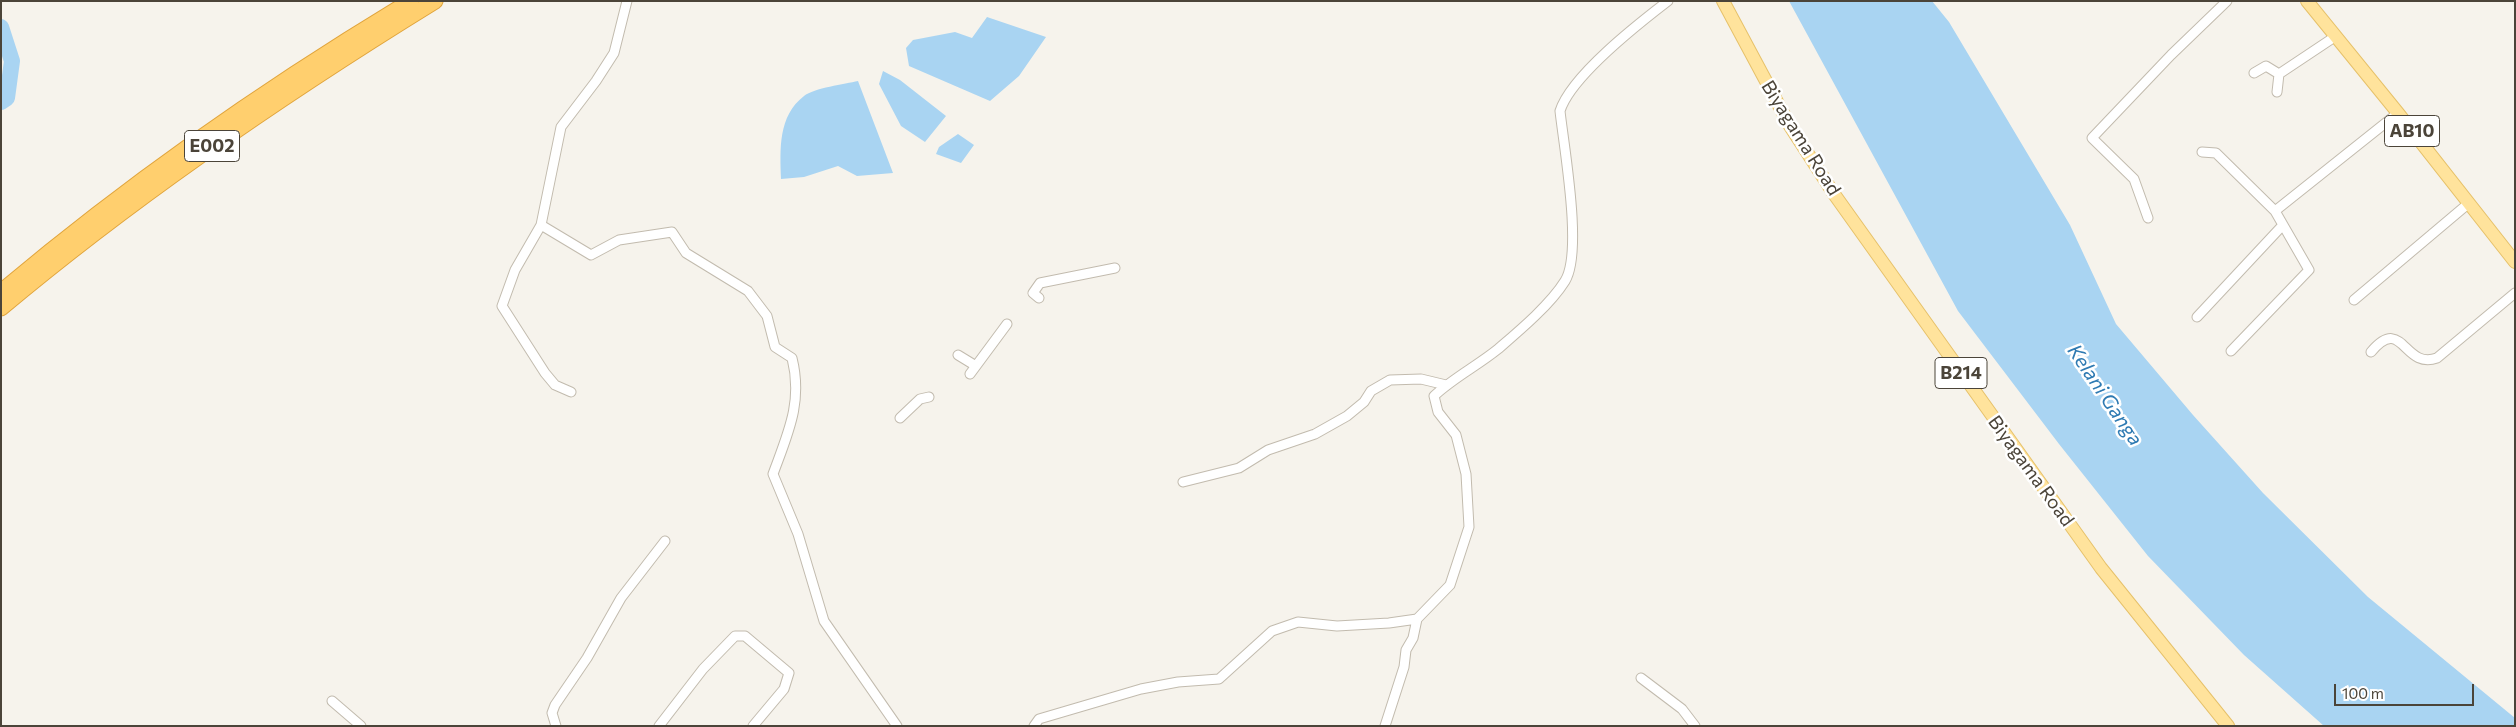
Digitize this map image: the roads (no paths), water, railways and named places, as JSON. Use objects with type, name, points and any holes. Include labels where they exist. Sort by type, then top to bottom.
[{"type":"highway","name":"E002","points":[[1,292],[88,222],[240,111],[411,1]]},
{"type":"highway","name":"E002","points":[[1,308],[97,231],[254,117],[436,1]]},
{"type":"main road","name":"Biyagama Road","points":[[1722,1],[1790,126],[1834,194],[2101,568],[2228,726]]},
{"type":"main road","name":"AB10","points":[[2307,1],[2515,262]]},
{"type":"street","points":[[572,392],[555,385],[545,373],[502,306],[519,262],[542,225],[561,127],[614,53],[626,1]]},
{"type":"street","points":[[1385,726],[1404,667],[1406,650],[1413,638],[1417,619],[1450,585],[1468,528],[1466,474],[1456,435],[1438,412],[1434,396],[1446,385],[1497,350],[1537,312],[1566,280],[1573,254],[1560,111],[1563,100],[1574,85],[1634,27],[1668,1]]},
{"type":"street","points":[[2148,218],[2134,179],[2092,138],[2171,55],[2227,1]]},
{"type":"street","points":[[2277,92],[2279,74],[2336,36]]},
{"type":"street","points":[[2254,73],[2266,66],[2279,74]]},
{"type":"street","points":[[2275,211],[2398,113]]},
{"type":"street","points":[[2202,152],[2216,153],[2275,211],[2309,270],[2231,351]]},
{"type":"street","points":[[2354,300],[2469,203]]},
{"type":"street","points":[[542,225],[592,254],[619,240],[672,232],[686,252],[748,291],[767,316],[775,347],[792,358],[796,375],[795,414],[773,474],[798,534],[824,621],[897,726]]},
{"type":"street","points":[[2197,317],[2282,226]]},
{"type":"street","points":[[1039,298],[1033,293],[1040,282],[1115,268]]},
{"type":"street","points":[[2371,352],[2381,340],[2390,338],[2397,340],[2418,359],[2428,361],[2437,358],[2515,293]]},
{"type":"street","points":[[970,374],[1007,324]]},
{"type":"street","points":[[958,355],[976,366]]},
{"type":"street","points":[[1183,482],[1239,468],[1268,450],[1315,434],[1347,416],[1364,402],[1371,391],[1390,380],[1421,379],[1446,385]]},
{"type":"street","points":[[900,418],[920,399],[929,397]]},
{"type":"street","points":[[556,726],[552,713],[555,705],[586,658],[621,598],[665,541]]},
{"type":"street","points":[[1034,726],[1040,719],[1141,689],[1178,682],[1219,679],[1272,631],[1298,622],[1337,626],[1417,619]]},
{"type":"street","points":[[659,726],[703,669],[735,636],[739,635],[745,636],[789,673],[784,689],[753,726]]},
{"type":"street","points":[[1641,678],[1682,709],[1695,726]]},
{"type":"street","points":[[332,701],[361,726]]},
{"type":"water","name":"Kelani Ganga","points":[[1789,1],[1932,1],[1949,22],[2070,225],[2116,324],[2193,415],[2263,493],[2368,597],[2515,718],[2515,726],[2324,726],[2244,655],[2148,556],[2059,444],[1958,311]]},
{"type":"water","points":[[987,17],[1046,37],[1019,76],[990,101],[909,66],[906,48],[913,40],[955,32],[972,38]]},
{"type":"water","points":[[883,71],[900,80],[946,116],[925,142],[901,126],[879,84]]},
{"type":"water","points":[[858,81],[893,173],[857,176],[838,166],[804,177],[781,179],[782,134],[789,113],[796,104],[809,93]]},
{"type":"water","points":[[958,134],[974,145],[961,163],[936,154],[939,147]]},
{"type":"waterway","points":[[1,27],[12,61],[7,98],[1,102]]}]
